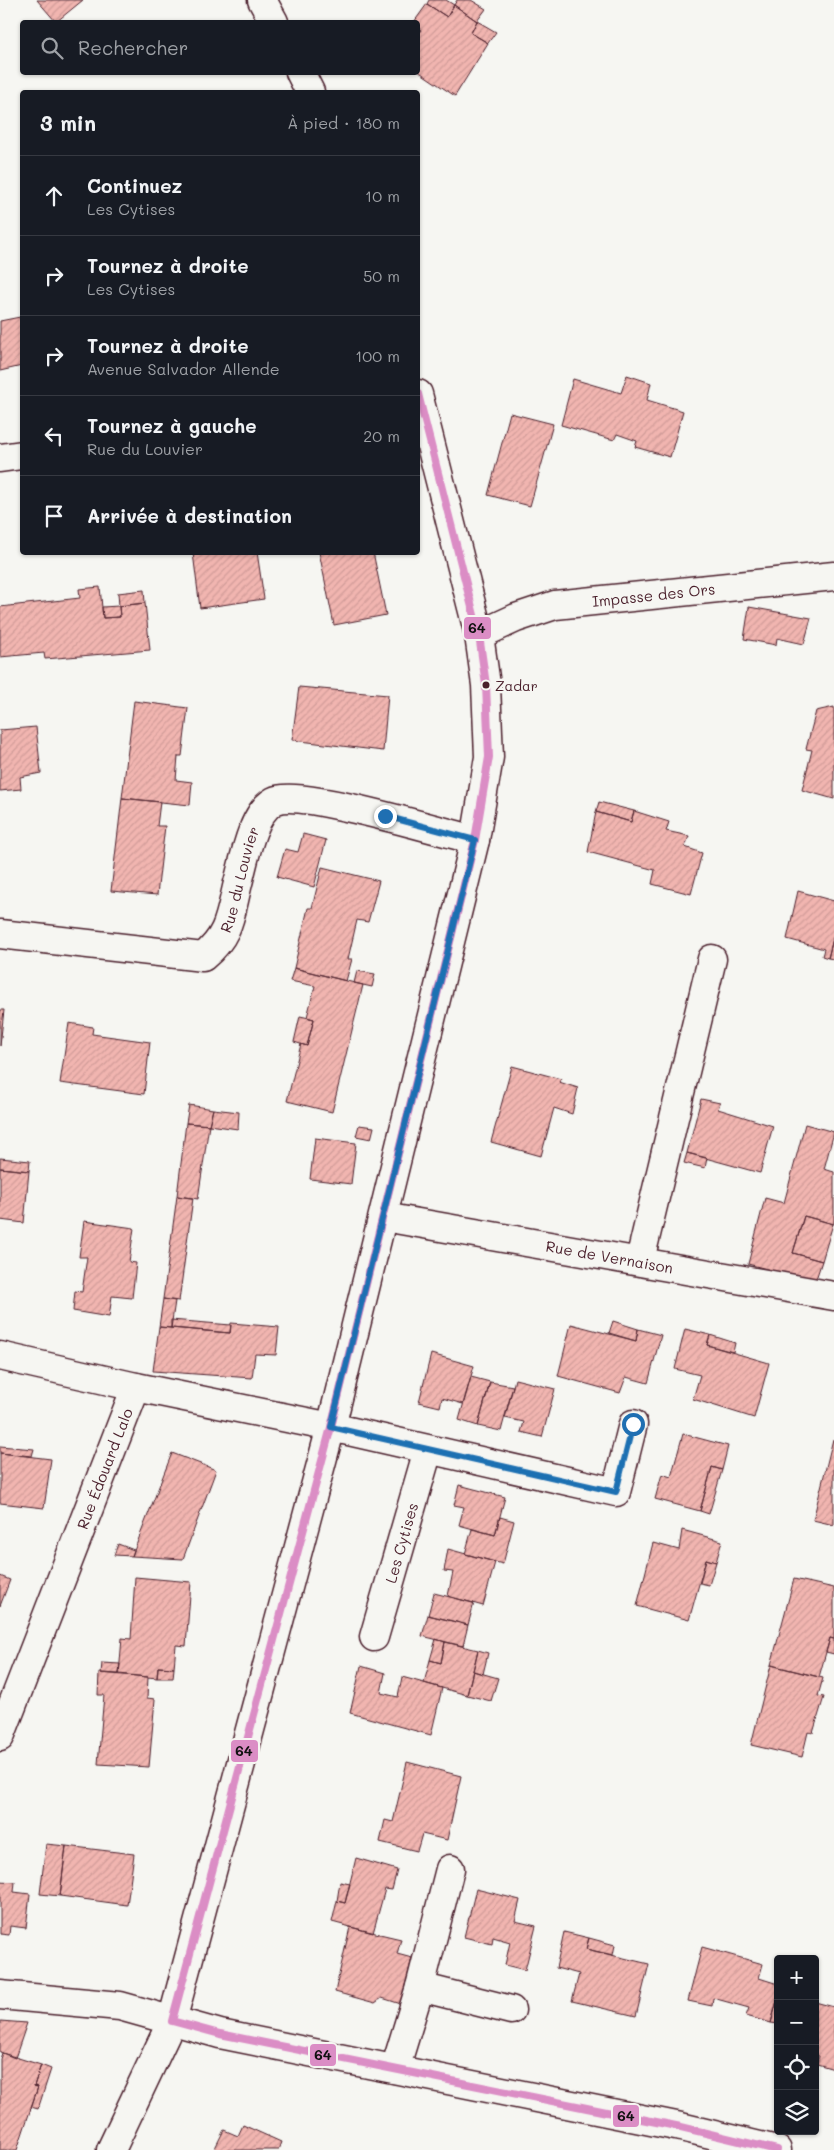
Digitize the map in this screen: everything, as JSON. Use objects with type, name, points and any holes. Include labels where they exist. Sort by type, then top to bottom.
[{"type":"street","points":[[262,0],[273,20]]},
{"type":"street","points":[[302,75],[309,90]]},
{"type":"street","points":[[111,2150],[172,2021],[331,1427],[475,840],[489,757],[486,685],[479,635],[420,406]]},
{"type":"street","points":[[0,458],[20,456]]},
{"type":"street","name":"Impasse des Ors","points":[[479,635],[516,618],[554,605],[834,576]]},
{"type":"street","name":"Rue du Louvier","points":[[0,934],[204,957],[224,936],[252,835],[260,816],[274,801],[294,797],[385,816],[475,840]]},
{"type":"street","points":[[640,1260],[712,959]]},
{"type":"street","name":"Rue de Vernaison","points":[[384,1216],[834,1296]]},
{"type":"street","points":[[0,1356],[136,1387],[331,1427],[616,1492],[633,1424]]},
{"type":"street","name":"Rue Édouard Lalo","points":[[0,1737],[136,1387]]},
{"type":"street","name":"Les Cytises","points":[[374,1637],[428,1450]]},
{"type":"street","points":[[396,2069],[420,1987],[450,1869]]},
{"type":"street","points":[[420,1987],[511,2010]]},
{"type":"street","points":[[0,1995],[120,2006],[220,2034],[681,2128],[777,2150]]},
{"type":"building","points":[[37,0],[83,0],[58,20],[54,20]]},
{"type":"building","points":[[429,0],[446,0],[454,5],[447,17],[427,4]]},
{"type":"building","points":[[457,0],[471,0],[486,9],[477,21],[454,5]]},
{"type":"building","points":[[427,4],[447,17],[454,5],[477,21],[471,33],[488,43],[455,96],[420,72],[421,30],[420,20],[415,20]]},
{"type":"building","points":[[477,21],[496,32],[488,43],[471,33]]},
{"type":"building","points":[[20,317],[20,366],[0,371],[0,321]]},
{"type":"building","points":[[627,375],[651,383],[647,400],[683,411],[670,457],[635,447],[637,441],[617,434],[614,440],[561,425],[573,379],[621,393]]},
{"type":"building","points":[[510,413],[553,424],[530,506],[488,495]]},
{"type":"building","points":[[193,555],[257,555],[264,599],[200,608]]},
{"type":"building","points":[[320,555],[374,555],[386,615],[334,625]]},
{"type":"building","points":[[100,587],[103,618],[120,617],[119,606],[145,603],[150,650],[45,659],[44,653],[0,657],[0,607],[80,598],[79,589]]},
{"type":"building","points":[[144,590],[145,603],[119,606],[118,593]]},
{"type":"building","points":[[119,606],[120,617],[103,618],[102,607]]},
{"type":"building","points":[[749,607],[811,618],[804,644],[777,638],[776,645],[744,639]]},
{"type":"building","points":[[299,687],[388,695],[383,751],[292,740]]},
{"type":"building","points":[[134,701],[188,708],[182,756],[178,756],[176,780],[192,782],[190,805],[122,798]]},
{"type":"building","points":[[834,707],[834,799],[802,790],[812,750],[806,749],[816,711]]},
{"type":"building","points":[[36,727],[41,773],[20,777],[21,789],[0,791],[0,730]]},
{"type":"building","points":[[122,798],[160,802],[157,826],[165,826],[157,895],[111,891]]},
{"type":"building","points":[[599,802],[634,811],[631,822],[596,812]]},
{"type":"building","points":[[634,811],[669,822],[666,831],[689,836],[685,847],[702,853],[691,894],[652,884],[655,870],[588,852],[596,812],[631,822]]},
{"type":"building","points":[[303,834],[326,840],[314,887],[277,877],[285,849],[298,852]]},
{"type":"building","points":[[322,867],[379,881],[368,922],[357,920],[348,959],[352,959],[346,981],[294,968],[308,908],[312,908]]},
{"type":"building","points":[[798,891],[834,901],[834,935],[828,958],[822,956],[824,949],[787,939]]},
{"type":"building","points":[[834,935],[834,959],[828,958]]},
{"type":"building","points":[[294,968],[363,985],[332,1112],[287,1101],[301,1044],[307,1046],[314,1019],[307,1017],[315,986],[290,981]]},
{"type":"building","points":[[357,971],[375,974],[372,987],[354,983]]},
{"type":"building","points":[[0,1010],[4,1010],[0,1046]]},
{"type":"building","points":[[300,1016],[314,1019],[307,1046],[294,1042]]},
{"type":"building","points":[[69,1023],[93,1027],[92,1034],[150,1042],[144,1094],[60,1083]]},
{"type":"building","points":[[512,1066],[561,1079],[559,1082],[578,1088],[572,1114],[554,1108],[541,1156],[491,1142]]},
{"type":"building","points":[[701,1099],[720,1103],[718,1109],[773,1126],[760,1173],[687,1153]]},
{"type":"building","points":[[189,1105],[213,1109],[209,1125],[186,1123]]},
{"type":"building","points":[[213,1109],[239,1112],[238,1129],[209,1125]]},
{"type":"building","points":[[186,1123],[209,1125],[198,1199],[177,1196]]},
{"type":"building","points":[[805,1124],[834,1132],[824,1169],[834,1172],[834,1224],[804,1216],[793,1253],[822,1261],[815,1282],[748,1264],[765,1198],[784,1203]]},
{"type":"building","points":[[359,1125],[374,1127],[371,1139],[356,1136]]},
{"type":"building","points":[[315,1138],[356,1143],[351,1184],[310,1179]]},
{"type":"building","points":[[687,1153],[707,1158],[705,1168],[684,1163]]},
{"type":"building","points":[[0,1158],[30,1161],[29,1171],[0,1168]]},
{"type":"building","points":[[0,1168],[29,1171],[24,1223],[0,1220]]},
{"type":"building","points":[[177,1196],[193,1198],[179,1301],[163,1299]]},
{"type":"building","points":[[804,1216],[833,1224],[822,1261],[793,1253]]},
{"type":"building","points":[[84,1221],[134,1228],[129,1262],[136,1263],[132,1298],[112,1296],[109,1317],[73,1311],[75,1291],[82,1292],[87,1257],[79,1257]]},
{"type":"building","points":[[163,1299],[175,1301],[171,1328],[159,1327]]},
{"type":"building","points":[[171,1320],[231,1325],[230,1333],[171,1328]]},
{"type":"building","points":[[613,1321],[638,1329],[636,1341],[609,1333]]},
{"type":"building","points":[[231,1323],[279,1327],[276,1355],[255,1354],[252,1378],[153,1371],[159,1327],[230,1333]]},
{"type":"building","points":[[571,1324],[636,1341],[638,1329],[661,1335],[648,1383],[626,1377],[620,1393],[558,1376]]},
{"type":"building","points":[[685,1329],[710,1335],[707,1345],[769,1363],[754,1418],[693,1399],[700,1375],[675,1369]]},
{"type":"building","points":[[710,1335],[735,1343],[733,1352],[707,1345]]},
{"type":"building","points":[[431,1354],[474,1366],[463,1404],[442,1398],[440,1407],[419,1402]]},
{"type":"building","points":[[471,1377],[490,1382],[478,1426],[459,1420]]},
{"type":"building","points":[[515,1379],[555,1389],[542,1437],[521,1432],[524,1422],[505,1418]]},
{"type":"building","points":[[490,1382],[513,1386],[501,1431],[478,1426]]},
{"type":"building","points":[[683,1434],[728,1446],[722,1470],[712,1467],[700,1511],[655,1499],[662,1474],[671,1477]]},
{"type":"building","points":[[834,1439],[834,1525],[813,1520]]},
{"type":"building","points":[[0,1446],[34,1449],[32,1456],[0,1453]]},
{"type":"building","points":[[0,1453],[51,1459],[44,1508],[0,1503]]},
{"type":"building","points":[[172,1453],[216,1470],[183,1559],[132,1556]]},
{"type":"building","points":[[712,1467],[722,1470],[709,1514],[700,1511]]},
{"type":"building","points":[[459,1485],[505,1497],[495,1535],[459,1525],[464,1507],[454,1505]]},
{"type":"building","points":[[500,1517],[514,1521],[503,1564],[465,1554],[472,1529],[495,1535]]},
{"type":"building","points":[[682,1530],[722,1541],[716,1562],[706,1559],[689,1620],[637,1606],[653,1543],[679,1550]]},
{"type":"building","points":[[118,1544],[134,1550],[132,1556],[114,1555]]},
{"type":"building","points":[[448,1549],[495,1562],[483,1606],[448,1596],[453,1572],[444,1571]]},
{"type":"building","points":[[706,1559],[716,1562],[709,1585],[700,1583]]},
{"type":"building","points":[[0,1576],[10,1580],[0,1606]]},
{"type":"building","points":[[135,1577],[191,1582],[186,1646],[176,1645],[174,1668],[158,1667],[157,1678],[119,1674],[122,1638],[131,1639]]},
{"type":"building","points":[[794,1579],[834,1588],[834,1639],[830,1638],[819,1677],[771,1665]]},
{"type":"building","points":[[434,1593],[474,1603],[468,1625],[428,1615]]},
{"type":"building","points":[[428,1615],[468,1625],[463,1646],[422,1636]]},
{"type":"building","points":[[830,1638],[834,1639],[834,1654],[826,1652]]},
{"type":"building","points":[[436,1639],[445,1642],[441,1663],[430,1660]]},
{"type":"building","points":[[445,1642],[478,1650],[467,1695],[424,1683],[430,1660],[441,1663]]},
{"type":"building","points":[[478,1650],[488,1653],[483,1674],[473,1671]]},
{"type":"building","points":[[102,1663],[120,1664],[119,1674],[101,1673]]},
{"type":"building","points":[[771,1665],[823,1678],[818,1696],[824,1697],[813,1733],[808,1732],[802,1757],[751,1745]]},
{"type":"building","points":[[361,1666],[385,1673],[381,1693],[398,1697],[402,1677],[442,1688],[431,1735],[350,1713]]},
{"type":"building","points":[[158,1667],[174,1668],[173,1678],[157,1678]]},
{"type":"building","points":[[473,1671],[498,1678],[491,1701],[467,1695]]},
{"type":"building","points":[[99,1673],[148,1677],[147,1698],[155,1699],[149,1767],[98,1764],[104,1695],[98,1695]]},
{"type":"building","points":[[407,1762],[461,1776],[447,1840],[422,1834],[417,1851],[380,1842],[385,1820],[393,1822]]},
{"type":"building","points":[[46,1844],[66,1846],[60,1896],[40,1894]]},
{"type":"building","points":[[66,1846],[134,1854],[127,1905],[60,1896]]},
{"type":"building","points":[[356,1858],[397,1870],[392,1890],[385,1889],[373,1933],[332,1922],[337,1901],[345,1903]]},
{"type":"building","points":[[0,1881],[15,1882],[14,1892],[30,1894],[26,1928],[10,1926],[9,1935],[0,1934]]},
{"type":"building","points":[[340,1882],[350,1884],[345,1903],[337,1901]]},
{"type":"building","points":[[476,1889],[520,1900],[515,1921],[536,1926],[525,1970],[505,1965],[510,1942],[493,1937],[492,1944],[464,1937]]},
{"type":"building","points":[[350,1927],[401,1939],[397,1954],[412,1958],[401,2004],[382,1998],[375,2003],[335,1992]]},
{"type":"building","points":[[564,1932],[589,1938],[586,1949],[649,1964],[636,2016],[572,2001],[579,1974],[556,1968]]},
{"type":"building","points":[[589,1938],[615,1945],[613,1955],[586,1949]]},
{"type":"building","points":[[702,1947],[763,1964],[759,1978],[774,1983],[774,2012],[771,2023],[746,2016],[749,2008],[713,1998],[712,2006],[688,2001]]},
{"type":"building","points":[[819,2003],[834,2007],[834,2069],[819,2065]]},
{"type":"building","points":[[774,2012],[774,2023],[771,2023]]},
{"type":"building","points":[[0,2021],[27,2023],[15,2058],[0,2052]]},
{"type":"building","points":[[2,2053],[41,2065],[34,2086],[38,2087],[17,2150],[0,2150],[0,2059]]},
{"type":"building","points":[[41,2065],[51,2069],[38,2109],[31,2107],[38,2087],[34,2086]]},
{"type":"building","points":[[243,2125],[281,2142],[278,2150],[214,2150],[224,2130],[238,2136]]},
{"type":"transit line","name":"64","points":[[172,2021],[331,1427],[475,840],[489,757],[486,685],[479,635],[420,402]]},
{"type":"transit line","name":"64","points":[[172,2021],[220,2034],[681,2127],[777,2150]]},
{"type":"place","name":"Zadar","points":[[486,685]]},
{"type":"route","points":[[385,816],[475,840],[331,1427],[616,1492],[633,1424]]}]
